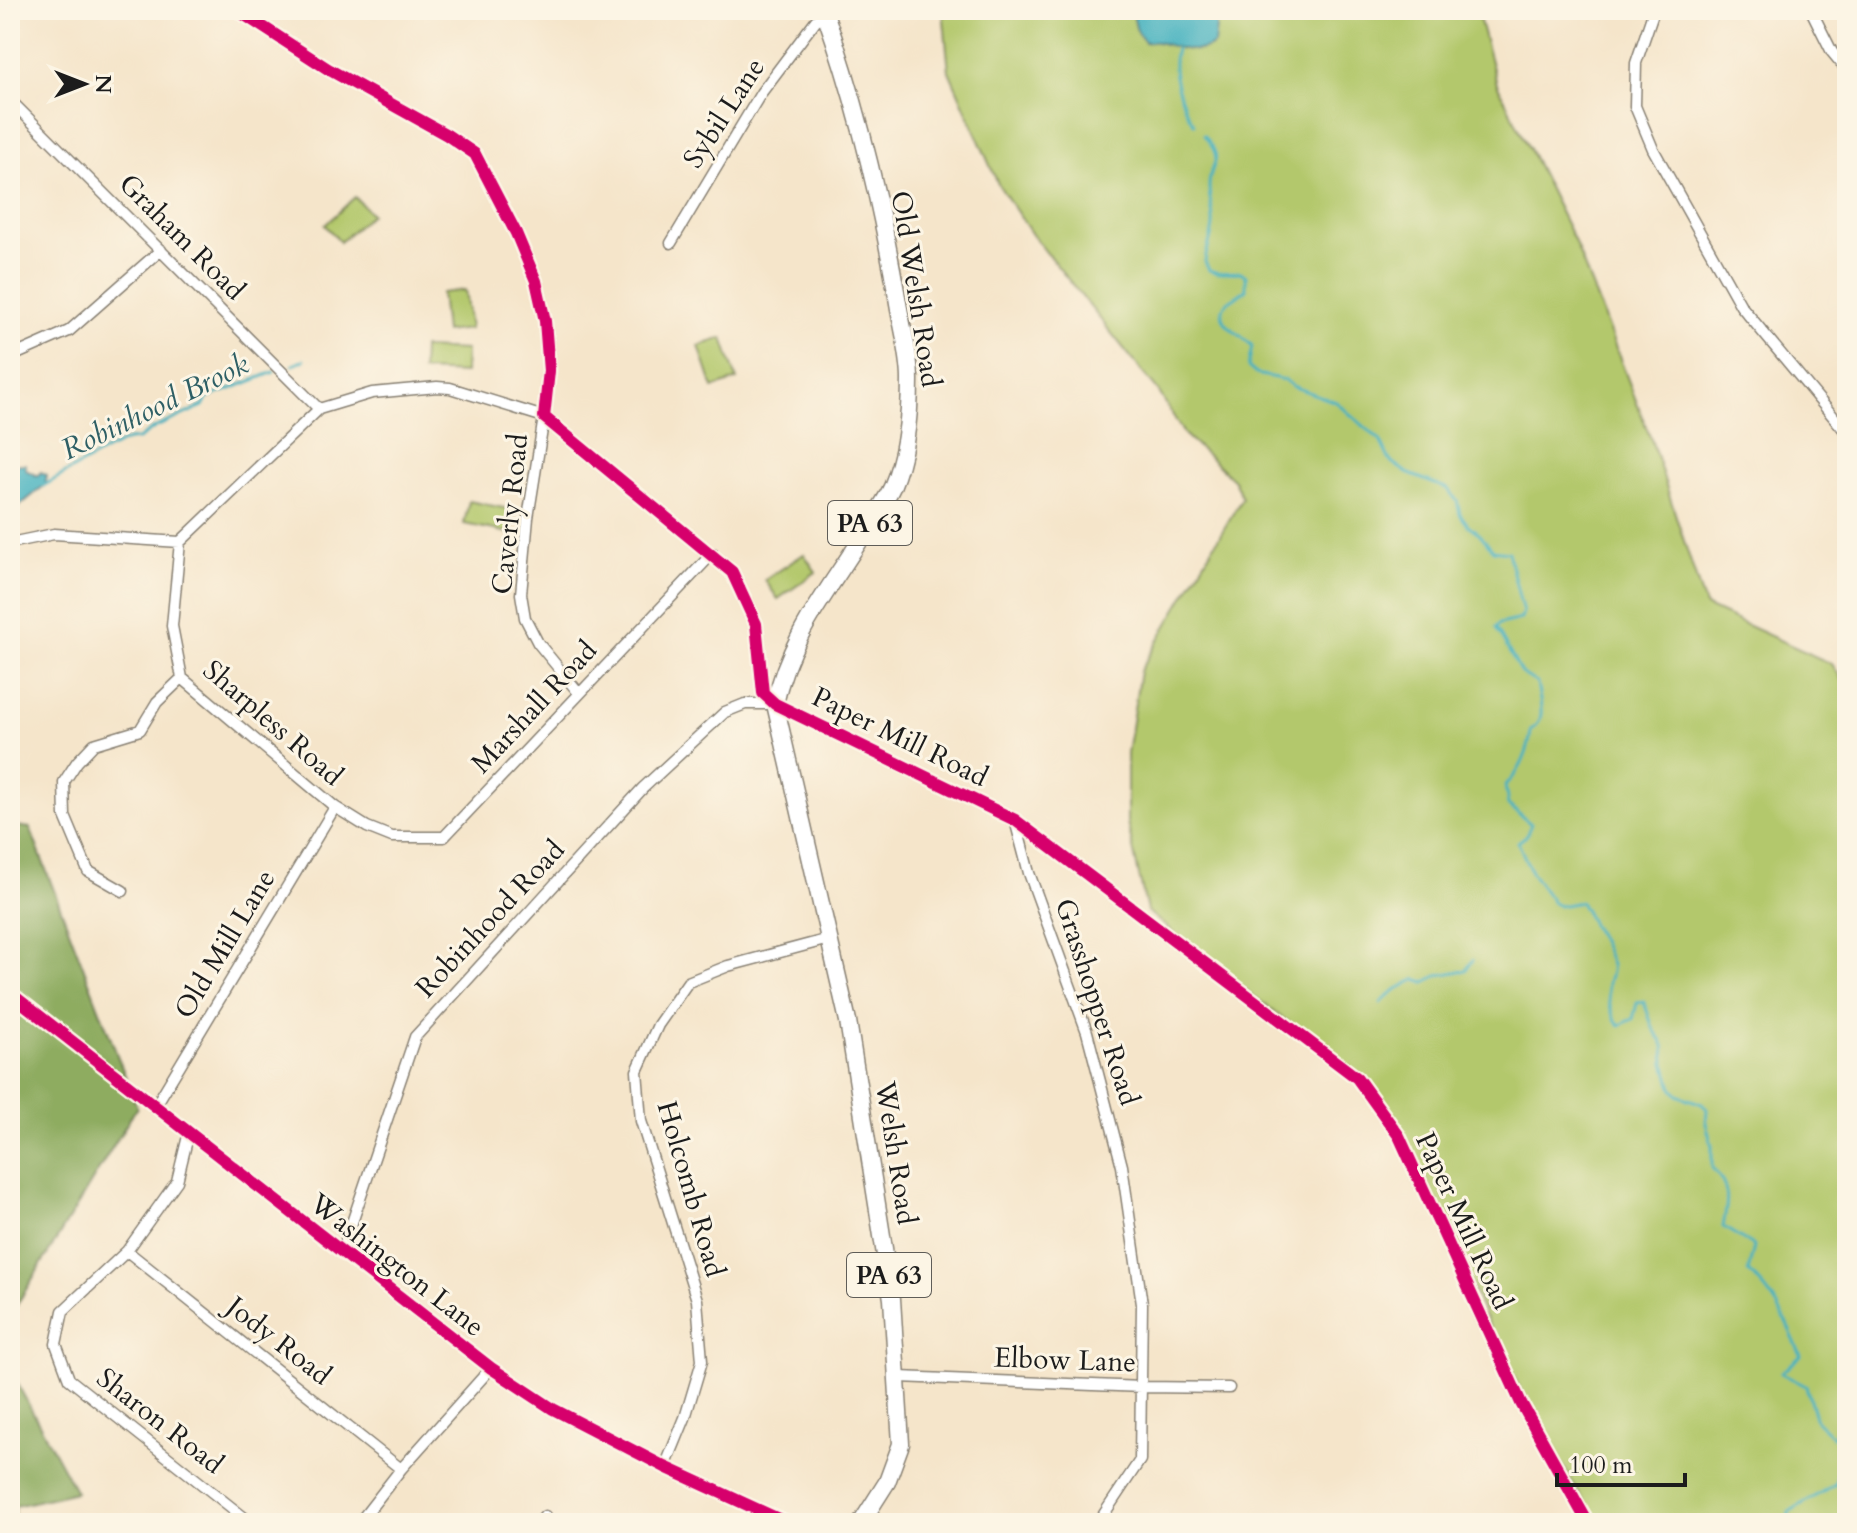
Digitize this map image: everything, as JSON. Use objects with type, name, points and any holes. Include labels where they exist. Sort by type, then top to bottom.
[{"type":"main road","name":"Old Welsh Road","points":[[825,13],[850,82],[889,253],[910,377],[907,437],[891,488],[856,548],[824,592],[790,652],[775,704],[848,1021]]},
{"type":"main road","name":"Welsh Road","points":[[848,1021],[887,1260],[899,1377],[901,1444],[887,1482],[861,1523]]},
{"type":"street","points":[[10,543],[54,534],[180,542],[319,409],[372,393],[450,388],[544,417],[549,371],[545,321],[536,281],[516,233],[475,154],[447,135],[328,69],[237,10]]},
{"type":"street","points":[[1654,10],[1636,63],[1635,106],[1653,149],[1741,306],[1847,433]]},
{"type":"street","points":[[1811,10],[1832,52],[1847,70]]},
{"type":"street","name":"Sybil Lane","points":[[671,243],[761,93],[816,20],[825,13]]},
{"type":"street","name":"Graham Road","points":[[10,100],[319,409]]},
{"type":"street","points":[[10,357],[69,331],[161,250]]},
{"type":"street","name":"Paper Mill Road","points":[[544,417],[713,553],[732,572],[756,624],[763,693],[775,704],[1015,820],[1357,1078],[1399,1136],[1521,1403],[1588,1523]]},
{"type":"street","name":"Caverly Road","points":[[544,417],[528,518],[521,594],[525,618],[538,643],[579,693]]},
{"type":"street","name":"Sharpless Road","points":[[180,542],[172,626],[182,678],[335,807],[367,827]]},
{"type":"street","name":"Marshall Road","points":[[367,827],[392,837],[444,837],[713,553]]},
{"type":"street","points":[[123,891],[88,871],[65,816],[64,782],[94,744],[140,730],[157,702],[182,678]]},
{"type":"street","name":"Robinhood Road","points":[[342,1252],[415,1037],[643,788],[713,723],[725,712],[745,704],[775,704]]},
{"type":"street","name":"Old Mill Lane","points":[[156,1105],[335,807]]},
{"type":"street","name":"Grasshopper Road","points":[[1015,820],[1029,873],[1087,1032],[1122,1166],[1142,1304],[1140,1460],[1098,1523]]},
{"type":"street","name":"Holcomb Road","points":[[665,1467],[685,1418],[702,1361],[697,1300],[641,1121],[637,1071],[658,1025],[688,982],[728,966],[829,939]]},
{"type":"street","name":"Washington Lane","points":[[10,993],[491,1368],[553,1409],[665,1467],[787,1523]]},
{"type":"street","points":[[127,1251],[177,1181],[189,1132]]},
{"type":"street","name":"Sharon Road","points":[[127,1251],[63,1311],[56,1344],[69,1379],[251,1523]]},
{"type":"street","name":"Jody Road","points":[[127,1251],[401,1469]]},
{"type":"street","points":[[359,1523],[401,1469],[491,1368]]},
{"type":"street","name":"Elbow Lane","points":[[899,1377],[1229,1388]]},
{"type":"green space","points":[[943,10],[1477,10],[1497,84],[1574,240],[1652,442],[1705,606],[1832,664],[1847,687],[1847,1523],[1597,1523],[1533,1416],[1402,1133],[1358,1074],[1212,965],[1147,911],[1127,822],[1127,753],[1140,671],[1242,498],[1234,480],[1184,434],[1159,392],[1033,236],[998,184],[949,71]]},
{"type":"green space","points":[[355,197],[371,214],[340,242],[325,225]]},
{"type":"green space","points":[[465,290],[470,329],[445,332],[441,293]]},
{"type":"green space","points":[[723,338],[737,380],[713,388],[699,346]]},
{"type":"green space","points":[[423,348],[466,350],[465,373],[422,371]]},
{"type":"green space","points":[[469,501],[514,510],[510,533],[464,524]]},
{"type":"green space","points":[[804,554],[816,572],[778,599],[765,580]]},
{"type":"green space","points":[[10,825],[30,828],[137,1107],[10,1316]]},
{"type":"green space","points":[[10,1370],[76,1492],[15,1506],[13,1523],[10,1523]]},
{"type":"water","points":[[1132,10],[1214,10],[1214,44],[1193,50],[1145,42],[1137,32]]},
{"type":"water","points":[[26,464],[26,470],[37,476],[41,472],[47,475],[45,485],[17,508],[10,510],[10,468]]},
{"type":"waterway","points":[[1176,49],[1174,67],[1178,88],[1194,124]]},
{"type":"waterway","points":[[1204,135],[1216,157],[1209,187],[1213,225],[1205,262],[1209,270],[1218,273],[1241,272],[1246,276],[1246,289],[1227,303],[1222,311],[1226,323],[1252,346],[1248,367],[1256,374],[1285,380],[1292,386],[1336,402],[1380,440],[1390,461],[1407,473],[1448,489],[1468,525],[1493,550],[1508,552],[1523,613],[1521,619],[1499,624],[1496,628],[1521,673],[1537,683],[1541,709],[1539,721],[1531,730],[1523,760],[1505,785],[1508,805],[1531,824],[1526,836],[1518,842],[1531,872],[1553,903],[1559,906],[1580,902],[1593,925],[1611,965],[1608,994],[1617,1022],[1620,1025],[1633,1019],[1637,1003],[1644,1002],[1653,1028],[1664,1045],[1672,1088],[1678,1095],[1707,1109],[1712,1168],[1722,1182],[1726,1195],[1723,1227],[1754,1246],[1748,1272],[1773,1300],[1801,1356],[1781,1373],[1806,1386],[1816,1421],[1833,1437],[1840,1423],[1839,1402],[1847,1398]]},
{"type":"waterway","name":"Robinhood Brook","points":[[293,365],[304,360]]},
{"type":"waterway","name":"Robinhood Brook","points":[[43,486],[106,450],[138,439],[154,428],[203,406],[207,398],[274,372]]},
{"type":"waterway","points":[[1381,1003],[1394,991],[1416,979],[1425,982],[1439,975],[1466,970],[1473,960]]},
{"type":"waterway","points":[[1789,1523],[1789,1512],[1835,1484],[1840,1466],[1847,1465]]},
{"type":"cycle path","points":[[237,10],[328,69],[447,135],[475,154],[516,233],[536,281],[545,321],[549,371],[544,417],[732,572],[756,624],[763,693],[775,704],[1015,820],[1357,1078],[1399,1136],[1521,1403],[1588,1523]]},
{"type":"cycle path","points":[[10,993],[491,1368],[553,1409],[665,1467],[787,1523]]}]
